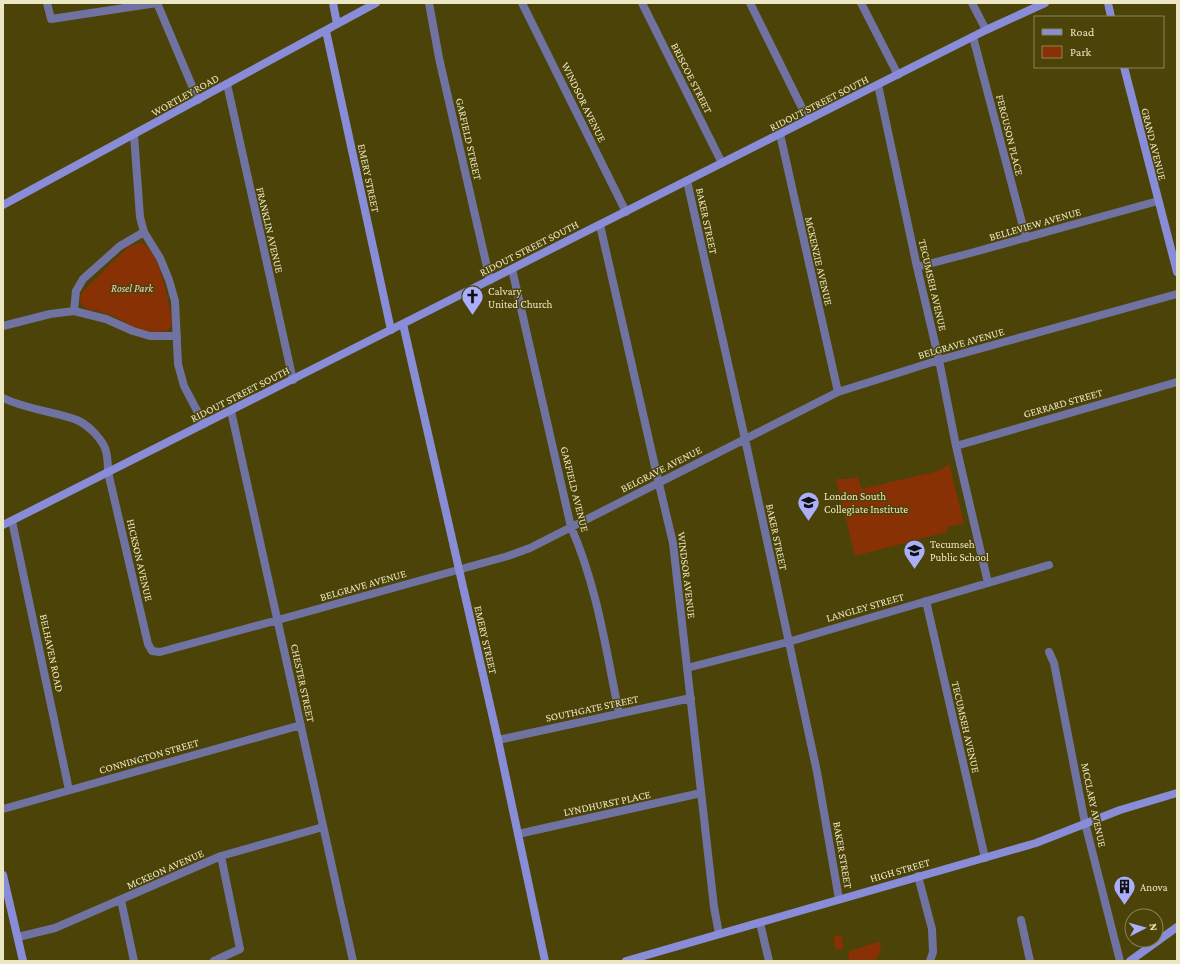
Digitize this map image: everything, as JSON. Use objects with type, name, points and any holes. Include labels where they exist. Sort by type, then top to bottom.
[{"type":"street","points":[[47,3],[51,19],[157,3],[198,100]]},
{"type":"street","points":[[333,3],[338,24]]},
{"type":"street","name":"WORTLEY ROAD","points":[[3,205],[376,3]]},
{"type":"street","name":"GARFIELD STREET","points":[[429,3],[439,58],[490,280]]},
{"type":"street","name":"WINDSOR AVENUE","points":[[522,3],[626,212]]},
{"type":"street","name":"BRISCOE STREET","points":[[642,3],[722,164]]},
{"type":"street","points":[[750,3],[808,120]]},
{"type":"street","points":[[862,3],[898,75]]},
{"type":"street","points":[[972,3],[986,30]]},
{"type":"street","name":"RIDOUT STREET SOUTH","points":[[3,525],[986,30],[1045,3]]},
{"type":"street","points":[[1108,3],[1111,16]]},
{"type":"street","name":"EMERY STREET","points":[[326,31],[391,330]]},
{"type":"street","name":"FERGUSON PLACE","points":[[973,37],[1026,238]]},
{"type":"street","name":"GRAND AVENUE","points":[[1124,68],[1177,272]]},
{"type":"street","name":"FRANKLIN AVENUE","points":[[227,84],[293,380]]},
{"type":"street","name":"TECUMSEH AVENUE","points":[[878,85],[917,267],[939,360],[956,446],[988,583]]},
{"type":"street","name":"MCKENZIE AVENUE","points":[[780,134],[838,392]]},
{"type":"street","points":[[134,135],[140,217],[144,232],[160,258],[169,280],[174,302],[178,364],[184,386],[204,424]]},
{"type":"street","name":"BAKER STREET","points":[[687,181],[745,438],[817,772],[840,899]]},
{"type":"street","name":"BELLEVIEW AVENUE","points":[[917,267],[1158,201]]},
{"type":"street","name":"WINDSOR AVENUE","points":[[600,225],[659,484],[674,543],[714,907],[719,934]]},
{"type":"street","points":[[74,311],[76,291],[83,279],[120,246],[144,232]]},
{"type":"street","name":"GARFIELD AVENUE","points":[[512,269],[571,527],[579,544],[592,584],[619,713]]},
{"type":"street","name":"BELGRAVE AVENUE","points":[[152,651],[160,652],[278,620],[459,570],[530,548],[838,392],[939,360],[1177,294]]},
{"type":"street","points":[[3,326],[50,314],[74,311],[106,319],[133,332],[150,336],[177,336]]},
{"type":"street","name":"EMERY STREET","points":[[403,324],[498,740],[545,961]]},
{"type":"street","name":"GERRARD STREET","points":[[956,446],[1177,382]]},
{"type":"street","name":"HICKSON AVENUE","points":[[3,398],[17,405],[78,421],[95,433],[105,447],[108,459],[108,472],[148,644],[152,651]]},
{"type":"street","name":"CHESTER STREET","points":[[231,411],[353,961]]},
{"type":"street","name":"BELHAVEN ROAD","points":[[12,521],[69,790]]},
{"type":"street","name":"LANGLEY STREET","points":[[687,668],[788,642],[1049,565]]},
{"type":"street","name":"TECUMSEH AVENUE","points":[[926,601],[985,858]]},
{"type":"street","name":"MCCLARY AVENUE","points":[[1049,652],[1054,663],[1085,823],[1120,961]]},
{"type":"street","name":"SOUTHGATE STREET","points":[[498,740],[691,698]]},
{"type":"street","name":"CONNINGTON STREET","points":[[3,808],[301,725]]},
{"type":"street","name":"LYNDHURST PLACE","points":[[518,834],[701,793]]},
{"type":"street","name":"HIGH STREET","points":[[626,961],[645,958],[719,934],[1036,843],[1120,810],[1177,793]]},
{"type":"street","name":"MCKEON AVENUE","points":[[18,937],[54,928],[221,856],[323,827]]},
{"type":"street","points":[[214,961],[240,949],[221,856]]},
{"type":"street","points":[[3,875],[5,897],[18,937],[23,961]]},
{"type":"street","points":[[918,876],[932,929],[933,952],[930,961]]},
{"type":"street","points":[[121,900],[134,961]]},
{"type":"street","points":[[1021,920],[1030,961]]},
{"type":"street","points":[[760,922],[769,961]]},
{"type":"street","points":[[1130,961],[1177,926]]},
{"type":"green space","name":"Rosel Park","points":[[142,242],[154,257],[163,278],[172,321],[171,327],[166,331],[156,332],[141,330],[113,316],[86,309],[80,302],[81,294],[86,288],[128,247]]},
{"type":"green space","points":[[949,464],[964,523],[947,527],[947,532],[855,556],[836,479],[858,477],[861,489],[938,471]]},
{"type":"green space","points":[[841,935],[844,948],[836,950],[833,937]]},
{"type":"green space","points":[[881,941],[879,955],[874,961],[848,961],[849,951]]},
{"type":"place","name":"Calvary United Church","points":[[473,316]]},
{"type":"place","name":"London South Collegiate Institute","points":[[808,522]]},
{"type":"place","name":"Tecumseh Public School","points":[[914,570]]},
{"type":"place","name":"Anova","points":[[1125,906]]}]
